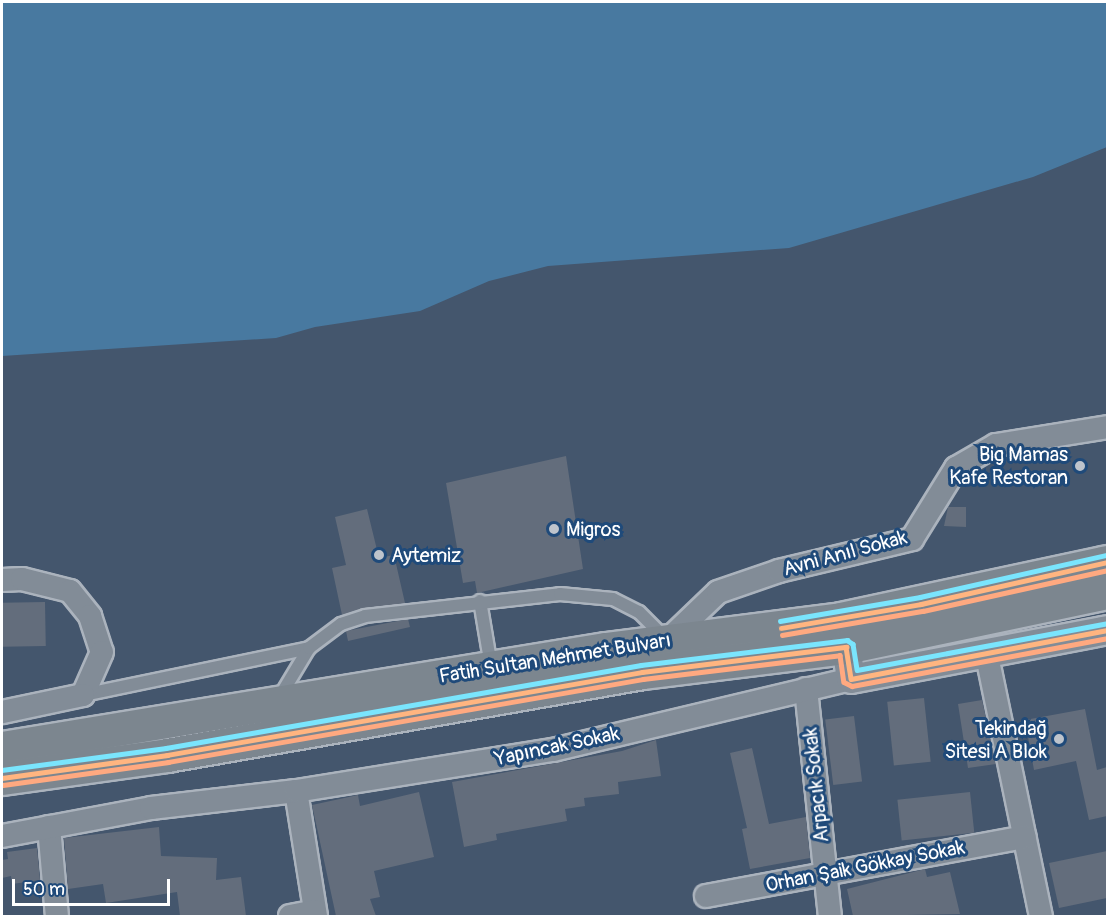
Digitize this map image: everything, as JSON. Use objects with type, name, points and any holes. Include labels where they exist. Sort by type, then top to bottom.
[{"type":"main road","name":"Fatih Sultan Mehmet Bulvarı","points":[[2,748],[275,706],[492,667],[668,640],[841,619],[1107,562]]},
{"type":"main road","name":"Fatih Sultan Mehmet Bulvarı","points":[[2,778],[167,755],[587,681],[846,648],[1107,592]]},
{"type":"street","name":"Avni Anıl Sokak","points":[[668,640],[718,592],[779,571],[912,539],[956,468],[996,445],[1107,427]]},
{"type":"street","points":[[2,580],[22,579],[69,591],[90,616],[102,652],[82,695],[2,712]]},
{"type":"street","name":"Yapıncak Sokak","points":[[2,836],[151,808],[296,791],[553,750],[851,679],[986,651],[1107,630]]},
{"type":"street","points":[[846,648],[851,679]]},
{"type":"street","points":[[986,651],[1041,916]]},
{"type":"street","name":"Arpacık Sokak","points":[[806,689],[830,916]]},
{"type":"street","points":[[290,916],[316,914],[296,791]]},
{"type":"street","points":[[49,827],[57,916]]},
{"type":"street","name":"Orhan Şaik Gökkay Sokak","points":[[706,896],[1025,837]]},
{"type":"lane","points":[[275,706],[309,648],[341,624],[365,616],[480,601],[560,594],[613,599],[639,612],[668,640]]},
{"type":"lane","points":[[480,601],[492,667]]},
{"type":"lane","points":[[82,695],[309,648]]},
{"type":"water","points":[[2,2],[1107,2],[1107,147],[1033,177],[789,248],[548,266],[489,281],[420,311],[315,327],[276,338],[2,356]]},
{"type":"building","points":[[566,456],[583,569],[477,593],[475,581],[463,583],[446,483]]},
{"type":"building","points":[[948,507],[966,507],[966,527],[944,526]]},
{"type":"building","points":[[367,509],[379,558],[394,555],[405,603],[342,615],[332,568],[346,565],[335,517]]},
{"type":"building","points":[[45,602],[46,646],[3,647],[2,603]]},
{"type":"building","points":[[408,619],[410,627],[348,641],[346,631]]},
{"type":"building","points":[[924,698],[931,762],[894,766],[887,702]]},
{"type":"building","points":[[982,700],[996,764],[968,768],[958,704]]},
{"type":"building","name":"Tekindağ Sitesi A Blok","points":[[1085,709],[1097,770],[1107,767],[1107,816],[1089,820],[1076,761],[1034,770],[1025,720]]},
{"type":"building","points":[[854,716],[862,782],[833,785],[825,720]]},
{"type":"building","points":[[656,740],[661,776],[618,782],[619,794],[584,798],[585,806],[565,809],[567,821],[496,834],[497,840],[464,847],[452,782],[622,751]]},
{"type":"building","points":[[752,748],[769,824],[806,817],[810,858],[750,869],[742,829],[747,828],[730,753]]},
{"type":"building","points":[[419,792],[434,857],[374,871],[380,897],[370,899],[376,916],[336,916],[312,805],[358,795],[360,806]]},
{"type":"building","points":[[970,792],[974,833],[902,840],[897,800]]},
{"type":"building","points":[[159,827],[161,856],[217,858],[216,880],[241,877],[246,916],[180,916],[177,892],[106,903],[103,884],[68,889],[64,838]]},
{"type":"building","points":[[37,848],[40,880],[12,884],[11,876],[2,878],[2,860],[8,859],[7,852]]},
{"type":"building","points":[[1107,851],[1107,898],[1059,908],[1049,863]]},
{"type":"building","points":[[925,869],[927,877],[950,872],[960,914],[853,916],[847,889]]},
{"type":"transit line","points":[[780,621],[920,597],[1106,555]]},
{"type":"transit line","points":[[781,628],[921,604],[1108,562]]},
{"type":"transit line","points":[[782,635],[923,611],[1108,570]]},
{"type":"transit line","points":[[2,770],[166,748],[641,665],[847,640],[853,644],[857,670],[1107,623]]},
{"type":"transit line","points":[[2,778],[167,755],[642,672],[846,647],[851,679],[1108,630]]},
{"type":"transit line","points":[[3,785],[168,762],[643,679],[840,655],[844,682],[852,686],[1108,638]]},
{"type":"place","name":"Big Mamas Kafe Restoran","points":[[1080,466]]},
{"type":"place","name":"Migros","points":[[554,529]]},
{"type":"place","name":"Aytemiz","points":[[379,555]]},
{"type":"place","name":"Tekindağ Sitesi A Blok","points":[[1059,739]]}]
